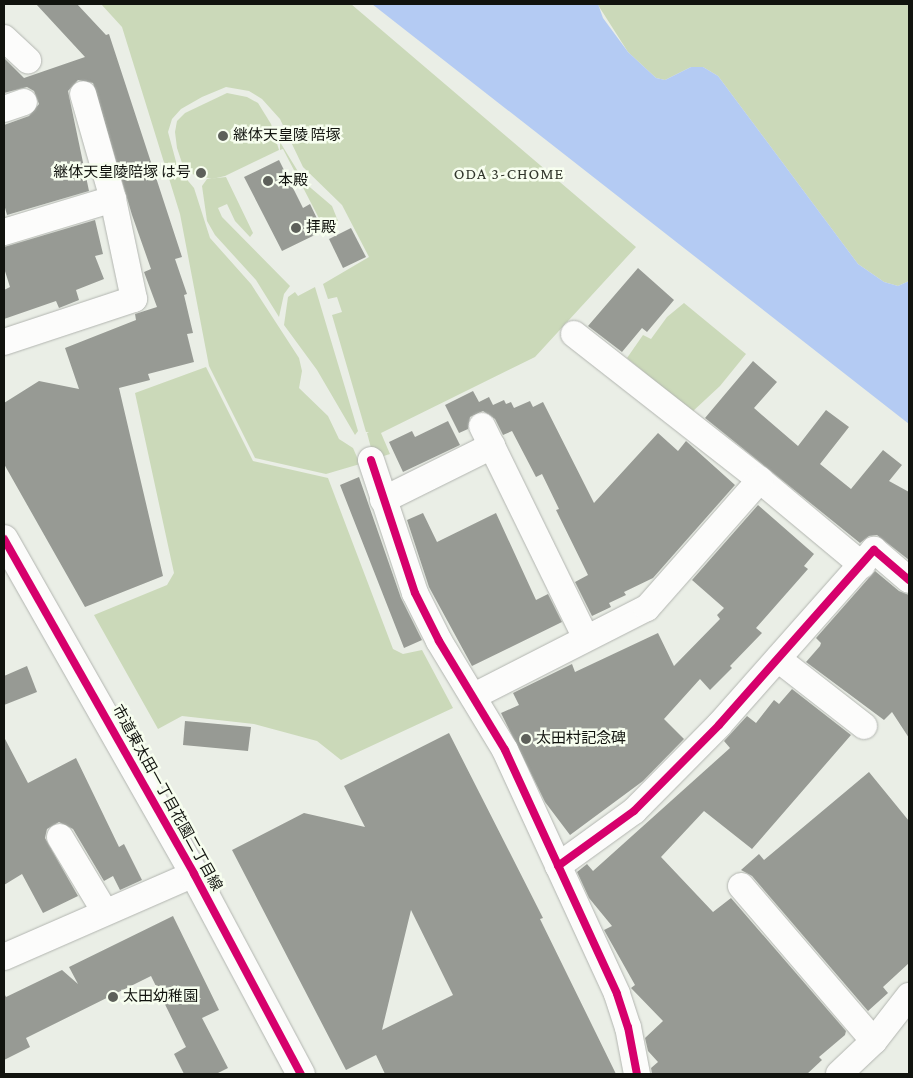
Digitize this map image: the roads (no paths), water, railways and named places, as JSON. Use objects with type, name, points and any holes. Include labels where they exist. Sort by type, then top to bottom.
[{"type":"street","points":[[4,38],[28,60]]},
{"type":"street","points":[[4,342],[134,298],[113,198],[83,94]]},
{"type":"street","points":[[4,232],[113,198]]},
{"type":"street","points":[[574,334],[760,480],[862,565]]},
{"type":"street","points":[[383,500],[487,436],[586,638]]},
{"type":"street","points":[[371,460],[415,593],[439,642],[474,696],[533,806],[623,1012],[637,1074]]},
{"type":"street","points":[[474,696],[647,608],[760,480]]},
{"type":"street","name":"市道東太田一丁目花園二丁目線","points":[[4,539],[194,874],[301,1074]]},
{"type":"street","points":[[558,866],[634,811],[719,725],[874,550],[909,580]]},
{"type":"street","points":[[778,659],[864,726]]},
{"type":"street","points":[[60,837],[104,912]]},
{"type":"street","points":[[4,957],[194,874]]},
{"type":"street","points":[[741,886],[874,1041]]},
{"type":"street","points":[[839,1074],[874,1041],[909,996]]},
{"type":"water","points":[[372,4],[598,4],[603,18],[628,52],[656,78],[665,80],[691,67],[703,67],[718,76],[858,264],[884,282],[898,286],[909,281],[909,424]]},
{"type":"place","name":"継体天皇陵 陪塚","points":[[223,136]]},
{"type":"place","name":"継体天皇陵陪塚 は号","points":[[201,173]]},
{"type":"place","name":"本殿","points":[[268,181]]},
{"type":"place","name":"拝殿","points":[[296,228]]},
{"type":"place","name":"太田村記念碑","points":[[526,739]]},
{"type":"place","name":"太田幼稚園","points":[[113,997]]},
{"type":"district","name":"ODA 3-CHOME","points":[[509,174]]}]
